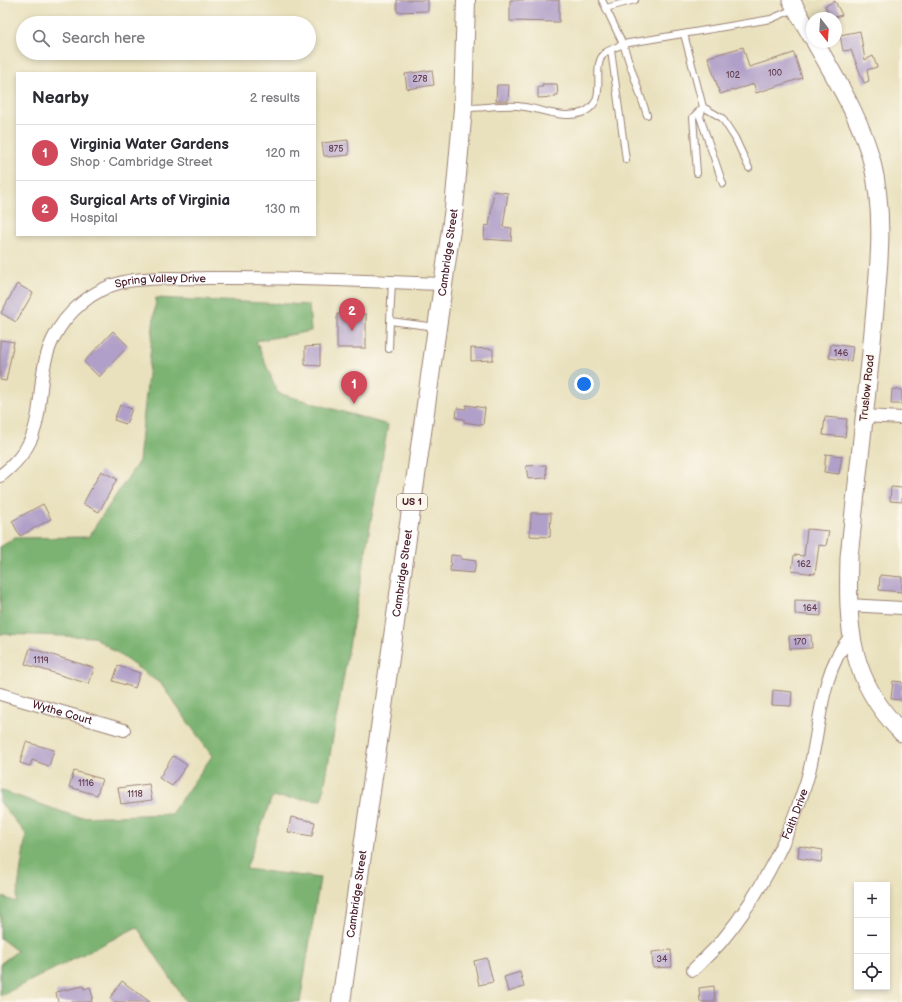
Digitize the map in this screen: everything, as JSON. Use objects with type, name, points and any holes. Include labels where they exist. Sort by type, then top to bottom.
[{"type":"main road","name":"Cambridge Street","points":[[341,1002],[454,208],[463,108],[466,0]]},
{"type":"street","points":[[794,4],[806,26]]},
{"type":"street","name":"Truslow Road","points":[[818,48],[860,125],[872,161],[880,213],[879,263],[849,557],[848,605],[850,637],[863,679],[880,706],[902,733]]},
{"type":"street","name":"Spring Valley Drive","points":[[0,476],[18,459],[33,434],[39,418],[45,363],[53,339],[64,321],[76,308],[105,288],[122,282],[140,279],[229,278],[443,284]]},
{"type":"street","points":[[864,416],[902,418]]},
{"type":"street","points":[[848,605],[902,608]]},
{"type":"street","name":"Faith Drive","points":[[693,970],[720,943],[739,918],[773,861],[806,783],[832,667],[842,647],[850,637]]},
{"type":"street","name":"Wythe Court","points":[[0,694],[124,730]]},
{"type":"lane","points":[[602,0],[623,44],[647,115]]},
{"type":"lane","points":[[606,8],[635,0]]},
{"type":"lane","points":[[463,108],[517,106],[566,115],[584,112],[594,103],[599,92],[599,62],[605,53],[623,44],[771,19],[794,4]]},
{"type":"lane","points":[[684,34],[703,107],[700,117],[723,184]]},
{"type":"lane","points":[[611,50],[626,160]]},
{"type":"lane","points":[[703,107],[722,118],[735,138],[749,168]]},
{"type":"lane","points":[[697,173],[693,117],[703,107]]},
{"type":"lane","points":[[389,349],[392,282]]},
{"type":"lane","points":[[390,321],[436,327]]},
{"type":"green space","points":[[156,298],[309,305],[311,331],[256,341],[278,393],[388,425],[322,800],[272,797],[246,869],[320,878],[300,1002],[186,1002],[137,927],[0,996],[0,964],[17,951],[0,938],[0,896],[16,902],[26,834],[0,802],[0,790],[77,817],[171,814],[212,756],[161,684],[94,637],[0,634],[0,547],[15,538],[88,537],[139,461]]},
{"type":"building","points":[[397,0],[428,0],[428,11],[397,12]]},
{"type":"building","points":[[510,0],[559,0],[559,22],[510,21]]},
{"type":"building","points":[[835,1],[840,12],[828,12],[825,6]]},
{"type":"building","points":[[860,31],[865,60],[873,56],[877,67],[867,70],[869,81],[864,83],[851,50],[843,51],[842,35]]},
{"type":"building","points":[[743,47],[749,67],[794,53],[802,78],[756,93],[754,84],[720,94],[708,57]]},
{"type":"building","points":[[432,70],[434,85],[407,89],[405,74]]},
{"type":"building","points":[[542,84],[557,84],[558,95],[555,95],[555,97],[538,98],[538,87],[543,87]]},
{"type":"building","points":[[497,85],[509,85],[508,101],[496,101]]},
{"type":"building","points":[[348,140],[349,155],[324,156],[322,143]]},
{"type":"building","points":[[494,191],[508,193],[503,227],[512,228],[511,241],[484,239],[485,225],[489,226]]},
{"type":"building","points":[[17,284],[33,293],[16,322],[1,313]]},
{"type":"building","points":[[337,314],[366,314],[366,348],[337,348]]},
{"type":"building","points":[[113,331],[128,346],[99,377],[84,362]]},
{"type":"building","points":[[0,340],[14,342],[6,381],[0,380]]},
{"type":"building","points":[[831,344],[853,347],[851,361],[829,358]]},
{"type":"building","points":[[320,346],[320,366],[305,365],[305,347]]},
{"type":"building","points":[[471,348],[493,349],[493,360],[471,361]]},
{"type":"building","points":[[892,389],[902,390],[902,404],[891,404]]},
{"type":"building","points":[[120,405],[132,409],[126,424],[114,420]]},
{"type":"building","points":[[466,405],[485,408],[483,425],[464,422],[464,419],[456,418],[457,408],[466,409]]},
{"type":"building","points":[[825,417],[847,419],[845,437],[823,435]]},
{"type":"building","points":[[826,454],[842,456],[839,474],[824,472]]},
{"type":"building","points":[[546,465],[547,478],[528,479],[526,466]]},
{"type":"building","points":[[101,471],[117,479],[99,512],[83,504]]},
{"type":"building","points":[[891,487],[902,488],[902,502],[890,501]]},
{"type":"building","points":[[43,504],[51,519],[20,536],[12,521]]},
{"type":"building","points":[[531,513],[551,513],[550,537],[530,536]]},
{"type":"building","points":[[807,529],[829,531],[826,546],[819,545],[815,574],[792,571],[794,555],[804,556]]},
{"type":"building","points":[[451,555],[461,556],[461,559],[476,561],[474,573],[450,571]]},
{"type":"building","points":[[880,575],[902,577],[902,592],[879,590]]},
{"type":"building","points":[[795,600],[821,601],[821,616],[795,614]]},
{"type":"building","points":[[811,635],[812,648],[790,649],[789,636]]},
{"type":"building","points":[[30,648],[94,668],[89,684],[25,664]]},
{"type":"building","points":[[118,666],[140,673],[135,688],[113,681]]},
{"type":"building","points":[[893,681],[902,682],[902,700],[891,699]]},
{"type":"building","points":[[773,690],[792,692],[791,706],[772,705]]},
{"type":"building","points":[[26,742],[54,750],[49,766],[32,760],[30,766],[20,763]]},
{"type":"building","points":[[173,756],[187,765],[172,786],[159,778]]},
{"type":"building","points":[[74,771],[102,779],[97,795],[69,787]]},
{"type":"building","points":[[149,784],[152,800],[121,804],[118,788]]},
{"type":"building","points":[[291,817],[315,822],[312,836],[288,832]]},
{"type":"building","points":[[799,846],[823,850],[821,862],[798,858]]},
{"type":"building","points":[[671,950],[672,967],[653,968],[652,952]]},
{"type":"building","points":[[487,958],[493,982],[479,985],[474,961]]},
{"type":"building","points":[[520,972],[524,987],[508,992],[504,977]]},
{"type":"building","points":[[122,981],[150,1002],[115,1002],[110,998]]},
{"type":"building","points":[[83,986],[84,989],[90,987],[93,998],[91,999],[92,1002],[58,1002],[56,992]]},
{"type":"building","points":[[714,986],[715,1002],[700,1002],[699,988]]},
{"type":"place","name":"Surgical Arts of Virginia","points":[[352,331]]},
{"type":"place","name":"Virginia Water Gardens","points":[[354,404]]}]
